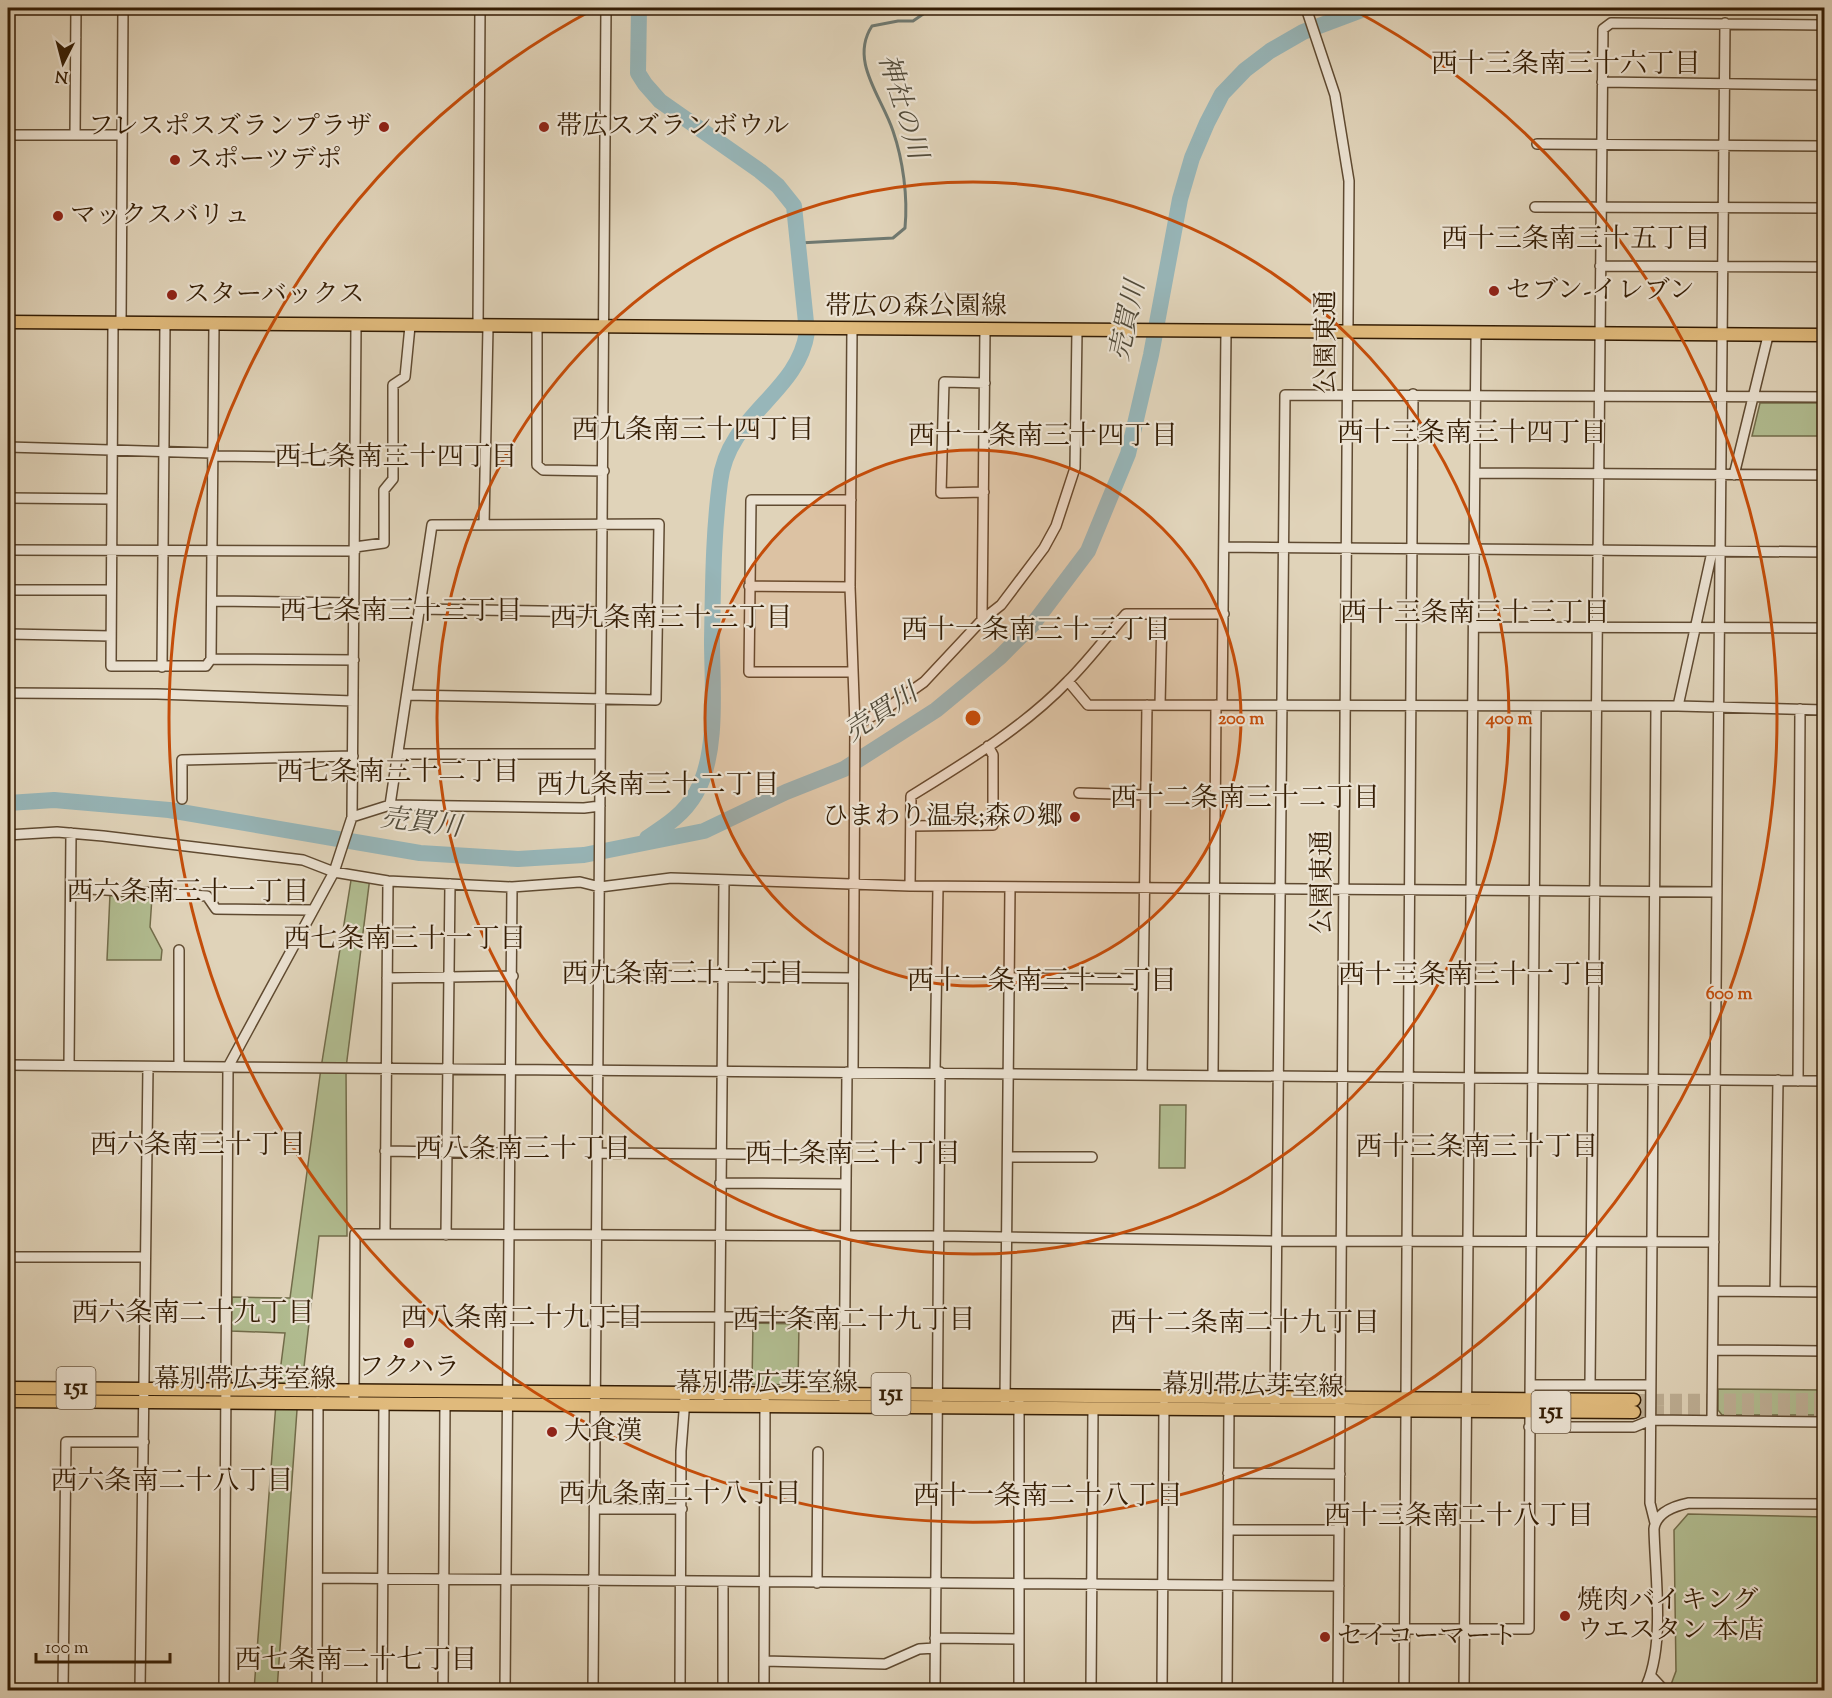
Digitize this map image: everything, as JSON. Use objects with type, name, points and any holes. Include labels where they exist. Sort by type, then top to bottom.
[{"type":"main road","name":"帯広の森公園線","points":[[8,322],[823,330],[1824,335]]},
{"type":"main road","name":"幕別帯広芽室線","points":[[8,1388],[225,1389],[353,1396],[508,1398],[595,1406],[685,1399],[720,1393],[764,1400]]},
{"type":"main road","name":"幕別帯広芽室線","points":[[8,1401],[318,1402],[353,1396],[384,1403],[445,1404],[595,1392],[685,1399],[719,1406],[764,1400],[844,1401],[937,1407],[1005,1401]]},
{"type":"main road","name":"幕別帯広芽室線","points":[[844,1401],[937,1394],[1093,1408],[1164,1402]]},
{"type":"main road","name":"幕別帯広芽室線","points":[[1019,1402],[1341,1404],[1406,1398],[1530,1399],[1634,1406],[1530,1412],[1406,1412],[1341,1404]]},
{"type":"street","points":[[75,135],[76,8]]},
{"type":"street","points":[[123,8],[117,324],[111,450],[111,666],[207,666],[211,659],[214,325]]},
{"type":"street","points":[[480,8],[484,525]]},
{"type":"street","points":[[593,1690],[600,698],[604,524],[606,8]]},
{"type":"street","name":"公園東通","points":[[1306,8],[1322,51],[1342,129],[1348,181],[1338,1690]]},
{"type":"street","points":[[1590,1385],[1603,29],[1611,23],[1824,25]]},
{"type":"street","points":[[1712,1420],[1720,706],[1717,552],[1720,475],[1725,23]]},
{"type":"street","points":[[1602,82],[1824,85]]},
{"type":"street","points":[[8,135],[122,135]]},
{"type":"street","points":[[1537,144],[1824,146]]},
{"type":"street","points":[[1535,207],[1824,208]]},
{"type":"street","points":[[1600,266],[1824,267]]},
{"type":"street","points":[[162,667],[165,324]]},
{"type":"street","points":[[224,1690],[228,1067],[335,869],[351,819],[356,326]]},
{"type":"street","points":[[8,550],[162,552],[355,549],[384,543],[384,490],[393,479],[393,385],[405,377],[410,326]]},
{"type":"street","points":[[537,327],[537,465],[543,470],[604,471]]},
{"type":"street","points":[[844,1401],[845,1184],[854,885],[855,729],[850,587],[852,330]]},
{"type":"street","points":[[982,620],[985,330]]},
{"type":"street","points":[[855,729],[924,682],[982,620],[1001,605],[1044,548],[1056,526],[1075,468],[1077,331]]},
{"type":"street","points":[[1213,1074],[1214,890],[1224,614],[1226,332]]},
{"type":"street","points":[[1464,1690],[1476,334]]},
{"type":"street","points":[[1734,475],[1768,336]]},
{"type":"street","points":[[984,383],[944,382],[941,492],[984,492]]},
{"type":"street","points":[[1406,1398],[1413,394]]},
{"type":"street","points":[[1275,1403],[1285,395],[1476,394],[1824,398]]},
{"type":"street","points":[[8,447],[355,458]]},
{"type":"street","points":[[1475,473],[1824,476]]},
{"type":"street","points":[[8,498],[111,499]]},
{"type":"street","points":[[850,500],[751,500],[749,672],[853,672]]},
{"type":"street","points":[[390,805],[432,525],[659,524],[656,700],[407,695]]},
{"type":"street","points":[[1225,547],[1824,552]]},
{"type":"street","points":[[1678,706],[1694,628],[1717,552]]},
{"type":"street","points":[[749,586],[850,587]]},
{"type":"street","points":[[8,590],[111,590]]},
{"type":"street","points":[[212,601],[354,603]]},
{"type":"street","points":[[420,609],[601,612]]},
{"type":"street","points":[[910,886],[912,796],[988,746],[1068,681],[1126,614],[1224,614]]},
{"type":"street","points":[[1160,705],[1162,615]]},
{"type":"street","points":[[1474,627],[1824,628]]},
{"type":"street","points":[[8,634],[111,636]]},
{"type":"street","points":[[211,659],[354,660]]},
{"type":"street","points":[[1068,681],[1088,705],[1596,705],[1824,710]]},
{"type":"street","points":[[8,693],[157,694],[353,701]]},
{"type":"street","points":[[1142,1074],[1147,705]]},
{"type":"street","points":[[1530,1399],[1536,706]]},
{"type":"street","points":[[1644,1690],[1651,1676],[1656,1655],[1655,1523],[1650,1503],[1650,1385],[1656,706]]},
{"type":"street","points":[[1798,1081],[1800,709]]},
{"type":"street","points":[[911,826],[993,825],[993,755],[988,746]]},
{"type":"street","points":[[398,754],[600,754]]},
{"type":"street","points":[[182,799],[182,760],[353,756]]},
{"type":"street","points":[[1078,793],[1146,795]]},
{"type":"street","points":[[351,819],[390,805],[467,808],[600,806]]},
{"type":"street","points":[[8,834],[71,833],[303,860],[388,881],[450,884],[512,886],[580,882],[600,887],[671,878],[938,887],[1717,892]]},
{"type":"street","points":[[69,1065],[71,833]]},
{"type":"street","points":[[719,1406],[724,880]]},
{"type":"street","points":[[385,1234],[388,881]]},
{"type":"street","points":[[446,1235],[450,884]]},
{"type":"street","points":[[505,1690],[512,886]]},
{"type":"street","points":[[935,1690],[938,887]]},
{"type":"street","points":[[1005,1401],[1010,887]]},
{"type":"street","points":[[72,888],[207,896],[216,909],[313,910]]},
{"type":"street","points":[[178,1066],[180,950]]},
{"type":"street","points":[[599,975],[853,978]]},
{"type":"street","points":[[387,978],[513,976]]},
{"type":"street","points":[[1010,978],[1143,979]]},
{"type":"street","points":[[8,1065],[1407,1075],[1824,1081]]},
{"type":"street","points":[[140,1690],[148,1067]]},
{"type":"street","points":[[1775,1291],[1778,1080]]},
{"type":"street","points":[[385,1151],[510,1153]]},
{"type":"street","points":[[597,1153],[846,1155]]},
{"type":"street","points":[[1009,1157],[1092,1157]]},
{"type":"street","points":[[720,1183],[845,1184]]},
{"type":"street","points":[[353,1396],[355,1234],[1714,1242]]},
{"type":"street","points":[[8,1257],[145,1257]]},
{"type":"street","points":[[1714,1291],[1824,1292]]},
{"type":"street","points":[[596,1317],[844,1317]]},
{"type":"street","points":[[1713,1350],[1824,1351]]},
{"type":"street","points":[[1530,1385],[1650,1385]]},
{"type":"street","points":[[680,1690],[681,1451],[685,1399]]},
{"type":"street","points":[[764,1400],[766,1584],[764,1690]]},
{"type":"street","points":[[317,1690],[318,1402]]},
{"type":"street","points":[[1018,1690],[1019,1402]]},
{"type":"street","points":[[1162,1690],[1164,1402]]},
{"type":"street","points":[[382,1690],[384,1403]]},
{"type":"street","points":[[1227,1690],[1229,1403]]},
{"type":"street","points":[[443,1690],[445,1404]]},
{"type":"street","points":[[1091,1690],[1093,1408]]},
{"type":"street","points":[[1404,1690],[1406,1412]]},
{"type":"street","points":[[1339,1629],[1529,1629],[1530,1412]]},
{"type":"street","points":[[1529,1427],[1634,1427],[1651,1420],[1824,1422]]},
{"type":"street","points":[[63,1690],[66,1442],[144,1442]]},
{"type":"street","points":[[817,1583],[818,1452]]},
{"type":"street","points":[[1228,1473],[1340,1474]]},
{"type":"street","points":[[1655,1523],[1669,1509],[1689,1503],[1824,1504]]},
{"type":"street","points":[[595,1509],[682,1509]]},
{"type":"street","points":[[1228,1530],[1339,1530]]},
{"type":"street","points":[[319,1578],[766,1584],[1339,1586]]},
{"type":"street","points":[[723,1583],[723,1690]]},
{"type":"street","points":[[764,1661],[885,1664],[935,1643],[1019,1639]]},
{"type":"street","points":[[1651,1676],[1664,1690]]},
{"type":"green space","points":[[1760,403],[1823,403],[1823,436],[1752,436]]},
{"type":"green space","points":[[352,874],[370,877],[346,1068],[347,1236],[319,1236],[304,1367],[303,1402],[297,1410],[277,1690],[254,1690],[276,1403],[285,1333],[231,1331],[232,1297],[290,1298],[321,1068]]},
{"type":"green space","points":[[110,894],[152,897],[150,927],[162,950],[161,960],[107,960]]},
{"type":"green space","points":[[1160,1105],[1186,1105],[1185,1168],[1159,1168]]},
{"type":"green space","points":[[753,1323],[799,1324],[798,1385],[752,1384]]},
{"type":"green space","points":[[1718,1389],[1824,1390],[1824,1415],[1722,1415],[1718,1410]]},
{"type":"green space","points":[[1688,1514],[1824,1517],[1824,1690],[1669,1690],[1676,1671],[1674,1530]]},
{"type":"waterway","points":[[639,8],[638,73],[645,84],[660,101],[760,171],[778,186],[794,206],[807,332],[801,353],[791,372],[749,421],[736,439],[726,459],[720,482],[715,541],[712,640],[713,718],[708,759],[696,793],[686,807],[647,838]]},
{"type":"waterway","name":"神社の川","points":[[799,243],[893,238],[905,228],[905,191],[900,154],[888,118],[870,79],[864,52],[866,39],[872,26],[898,21],[913,21],[932,8]]},
{"type":"waterway","name":"売買川","points":[[8,803],[54,800],[169,810],[420,853],[518,859],[584,855],[704,831],[786,792],[844,769],[936,710],[1000,657],[1033,624],[1088,551],[1128,454],[1151,355],[1180,199],[1192,158],[1207,123],[1222,94],[1245,70],[1270,51],[1303,32],[1367,8]]},
{"type":"tunnel","points":[[1634,1400],[1824,1399]]},
{"type":"tunnel","points":[[1634,1412],[1824,1411]]},
{"type":"place","name":"フレスポスズランプラザ","points":[[384,127]]},
{"type":"place","name":"帯広スズランボウル","points":[[544,127]]},
{"type":"place","name":"スポーツデポ","points":[[175,160]]},
{"type":"place","name":"マックスバリュ","points":[[58,216]]},
{"type":"place","name":"セブン-イレブン","points":[[1494,291]]},
{"type":"place","name":"スターバックス","points":[[172,295]]},
{"type":"place","name":"ひまわり温泉;森の郷","points":[[1075,817]]},
{"type":"place","name":"フクハラ","points":[[409,1343]]},
{"type":"place","name":"大食漢","points":[[552,1432]]},
{"type":"place","name":"焼肉バイキング ウエスタン 本店","points":[[1565,1616]]},
{"type":"place","name":"セイコーマート","points":[[1325,1637]]},
{"type":"district","name":"西十三条南三十六丁目","points":[[1566,65]]},
{"type":"district","name":"西十三条南三十五丁目","points":[[1576,240]]},
{"type":"district","name":"西九条南三十四丁目","points":[[693,431]]},
{"type":"district","name":"西十三条南三十四丁目","points":[[1472,434]]},
{"type":"district","name":"西十一条南三十四丁目","points":[[1043,437]]},
{"type":"district","name":"西七条南三十四丁目","points":[[396,458]]},
{"type":"district","name":"西七条南三十三丁目","points":[[401,612]]},
{"type":"district","name":"西十三条南三十三丁目","points":[[1475,614]]},
{"type":"district","name":"西九条南三十三丁目","points":[[671,619]]},
{"type":"district","name":"西十一条南三十三丁目","points":[[1036,631]]},
{"type":"district","name":"西七条南三十二丁目","points":[[398,773]]},
{"type":"district","name":"西九条南三十二丁目","points":[[658,786]]},
{"type":"district","name":"西十二条南三十二丁目","points":[[1245,799]]},
{"type":"district","name":"西六条南三十一丁目","points":[[188,893]]},
{"type":"district","name":"西七条南三十一丁目","points":[[405,940]]},
{"type":"district","name":"西九条南三十一丁目","points":[[683,975]]},
{"type":"district","name":"西十三条南三十一丁目","points":[[1473,976]]},
{"type":"district","name":"西十一条南三十一丁目","points":[[1042,982]]},
{"type":"district","name":"西六条南三十丁目","points":[[198,1146]]},
{"type":"district","name":"西十三条南三十丁目","points":[[1477,1148]]},
{"type":"district","name":"西八条南三十丁目","points":[[523,1150]]},
{"type":"district","name":"西十条南三十丁目","points":[[853,1155]]},
{"type":"district","name":"西六条南二十九丁目","points":[[193,1314]]},
{"type":"district","name":"西八条南二十九丁目","points":[[522,1319]]},
{"type":"district","name":"西十条南二十九丁目","points":[[854,1321]]},
{"type":"district","name":"西十二条南二十九丁目","points":[[1245,1324]]},
{"type":"district","name":"西六条南二十八丁目","points":[[172,1482]]},
{"type":"district","name":"西九条南二十八丁目","points":[[680,1495]]},
{"type":"district","name":"西十一条南二十八丁目","points":[[1048,1497]]},
{"type":"district","name":"西十三条南二十八丁目","points":[[1459,1517]]},
{"type":"district","name":"西七条南二十七丁目","points":[[356,1661]]}]
